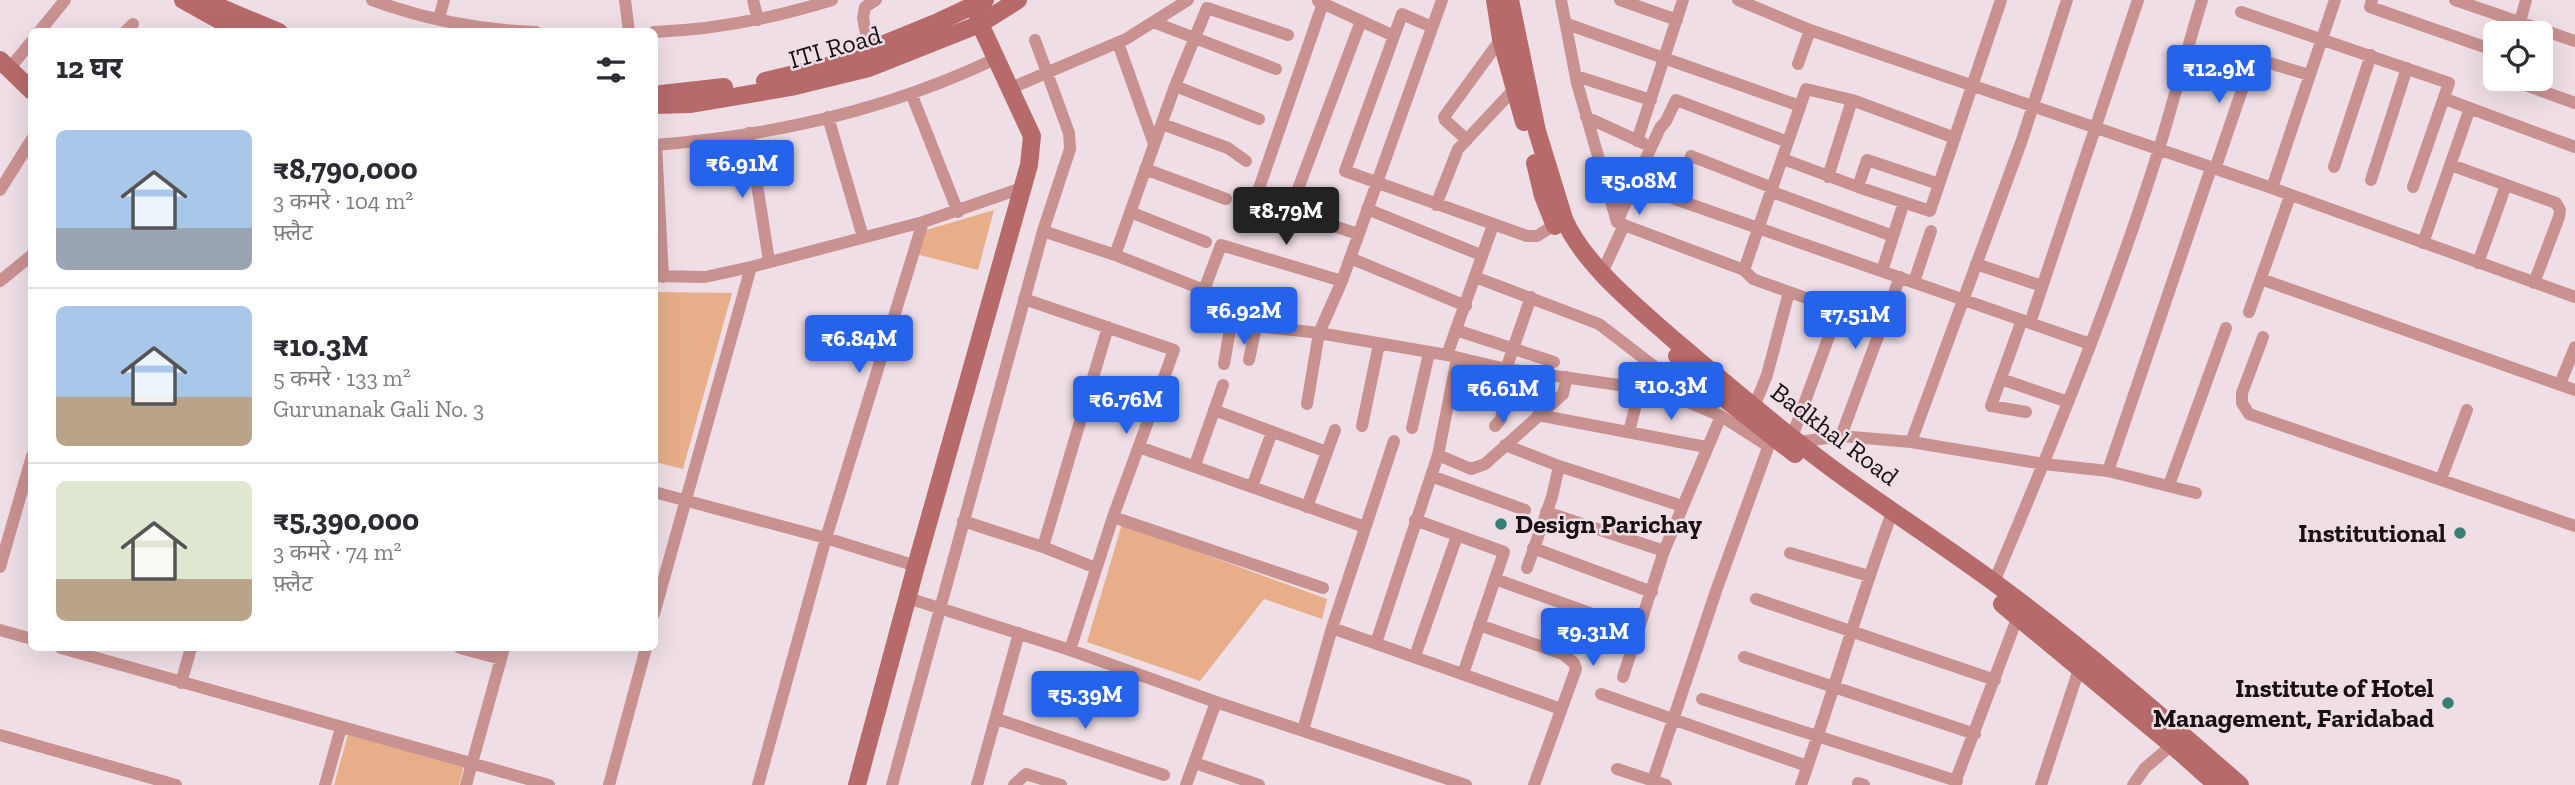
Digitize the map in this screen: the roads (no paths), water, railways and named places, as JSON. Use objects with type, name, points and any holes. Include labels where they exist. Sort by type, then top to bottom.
[{"type":"street","points":[[42,28],[65,0]]},
{"type":"street","points":[[183,0],[220,15],[265,28]]},
{"type":"street","points":[[208,0],[220,15],[241,28]]},
{"type":"street","points":[[372,0],[439,18],[494,28]]},
{"type":"street","points":[[439,18],[444,0]]},
{"type":"street","points":[[625,0],[628,28]]},
{"type":"street","points":[[753,0],[758,20]]},
{"type":"street","points":[[658,32],[778,17],[832,0]]},
{"type":"street","points":[[869,50],[863,18],[865,7],[876,0]]},
{"type":"street","name":"ITI Road","points":[[658,105],[691,104],[791,87],[869,68],[980,24],[1018,0]]},
{"type":"street","points":[[1012,88],[1118,43],[1188,0],[1288,35]]},
{"type":"street","points":[[1307,404],[1319,333],[1342,281],[1442,0]]},
{"type":"street","name":"Badkhal Road","points":[[1495,0],[1502,39],[1537,131],[1559,222],[1598,280],[1702,380],[1772,436],[1994,582],[2139,697],[2240,785]]},
{"type":"street","name":"Badkhal Road","points":[[1510,0],[1520,83]]},
{"type":"street","points":[[1561,0],[1586,117],[1621,224]]},
{"type":"street","points":[[1620,0],[1677,20]]},
{"type":"street","points":[[1637,141],[1683,0]]},
{"type":"street","points":[[1738,0],[1810,30],[2272,188],[2575,297]]},
{"type":"street","points":[[1783,159],[1930,211],[2001,0]]},
{"type":"street","points":[[1911,442],[2033,107],[2067,0]]},
{"type":"street","points":[[2026,412],[1991,406],[2042,286],[2138,0]]},
{"type":"street","points":[[1994,582],[2044,464],[2090,344],[2158,149],[2202,0]]},
{"type":"street","points":[[2272,188],[2335,0]]},
{"type":"street","points":[[2372,0],[2370,7],[2483,46]]},
{"type":"street","points":[[2455,0],[2501,21]]},
{"type":"street","points":[[2520,21],[2526,0]]},
{"type":"street","points":[[857,785],[1029,165],[1032,136],[980,24],[978,2]]},
{"type":"street","name":"ITI Road","points":[[658,95],[752,84],[832,65],[978,2]]},
{"type":"street","points":[[1255,200],[1320,2],[1394,36]]},
{"type":"street","points":[[1115,255],[1175,86],[1207,8]]},
{"type":"street","points":[[2241,12],[2449,83],[2413,187]]},
{"type":"street","points":[[1432,27],[1402,14],[1345,171],[1527,236],[1537,236],[1559,222]]},
{"type":"street","points":[[1289,213],[1361,20]]},
{"type":"street","points":[[1153,22],[1194,40],[1276,69]]},
{"type":"street","points":[[1567,24],[1800,106]]},
{"type":"street","points":[[1798,64],[1810,30]]},
{"type":"street","points":[[2553,36],[2575,41]]},
{"type":"street","points":[[1467,140],[1445,120],[1445,113],[1502,39]]},
{"type":"street","points":[[892,785],[1043,231],[1070,149],[1069,133],[1035,40]]},
{"type":"street","points":[[1118,43],[1154,144]]},
{"type":"street","points":[[28,44],[5,64],[28,87]]},
{"type":"street","points":[[2334,167],[2371,55]]},
{"type":"street","points":[[658,145],[748,133],[876,106],[965,74],[997,58]]},
{"type":"street","points":[[2108,471],[2253,58],[2309,75]]},
{"type":"street","points":[[2371,180],[2407,68]]},
{"type":"street","points":[[1576,76],[1651,100]]},
{"type":"street","points":[[1436,205],[1458,149],[1520,83]]},
{"type":"street","points":[[1175,86],[1259,119]]},
{"type":"street","points":[[1744,270],[1806,89],[1852,100],[1955,138]]},
{"type":"street","points":[[2542,91],[2575,103]]},
{"type":"street","points":[[911,93],[958,212]]},
{"type":"street","points":[[2445,99],[2575,146]]},
{"type":"street","points":[[1602,273],[1660,128],[1667,121],[1676,100],[1788,142]]},
{"type":"street","points":[[1828,177],[1852,100]]},
{"type":"street","points":[[2423,243],[2470,108]]},
{"type":"street","points":[[828,117],[863,237]]},
{"type":"street","points":[[1586,117],[1653,147]]},
{"type":"street","points":[[1162,124],[1228,148],[1246,161]]},
{"type":"street","points":[[748,133],[769,261]]},
{"type":"street","points":[[0,190],[28,145]]},
{"type":"street","points":[[1691,156],[1893,236]]},
{"type":"street","points":[[1858,187],[1867,160],[1939,184]]},
{"type":"street","points":[[2451,165],[2556,203],[2560,210],[2559,216],[2534,283]]},
{"type":"street","points":[[1145,169],[1226,199]]},
{"type":"street","points":[[2478,263],[2506,185]]},
{"type":"street","points":[[658,243],[659,276],[705,277],[923,222],[1022,188]]},
{"type":"street","points":[[2249,312],[2290,196]]},
{"type":"street","points":[[1241,197],[1359,234]]},
{"type":"street","points":[[1675,198],[2090,344]]},
{"type":"street","points":[[1882,271],[1904,202]]},
{"type":"street","points":[[1367,209],[1481,255]]},
{"type":"street","points":[[1130,212],[1206,242]]},
{"type":"street","points":[[758,785],[826,538],[923,222]]},
{"type":"street","name":"Badkhal Road","points":[[1559,222],[1568,229],[1602,273],[1634,304],[1754,407],[1772,436]]},
{"type":"street","points":[[1621,224],[1744,270],[1753,279],[1883,325]]},
{"type":"street","points":[[1376,643],[1437,455],[1457,330],[1493,225]]},
{"type":"street","points":[[1914,282],[1931,230]]},
{"type":"street","points":[[1043,231],[1115,255],[1204,290]]},
{"type":"street","points":[[1342,281],[1221,245],[1204,290],[1198,319],[1319,333],[1509,370],[1644,389],[1683,400],[1772,436],[1716,590],[1653,780]]},
{"type":"street","points":[[1350,257],[1466,306]]},
{"type":"street","points":[[0,281],[28,264]]},
{"type":"street","points":[[1976,264],[2042,286]]},
{"type":"street","points":[[658,599],[751,267]]},
{"type":"street","points":[[1475,277],[1599,324],[1655,368],[1644,389],[1629,432]]},
{"type":"street","points":[[1842,436],[1900,277]]},
{"type":"street","points":[[2261,279],[2575,390]]},
{"type":"street","points":[[1754,407],[1767,375],[1789,292]]},
{"type":"street","points":[[1495,426],[1504,410],[1513,348],[1531,297]]},
{"type":"street","points":[[1024,299],[1174,350],[1113,517],[1070,650]]},
{"type":"street","points":[[1839,309],[1795,439],[1842,436],[1911,442],[2044,464],[2108,471],[2196,493]]},
{"type":"street","points":[[1224,364],[1231,323]]},
{"type":"street","points":[[1043,547],[1108,327]]},
{"type":"street","points":[[1249,360],[1256,327]]},
{"type":"street","points":[[2169,485],[2226,328]]},
{"type":"street","points":[[1457,330],[1554,362]]},
{"type":"street","points":[[2263,337],[2242,393],[2242,403],[2249,414],[2575,526]]},
{"type":"street","points":[[1362,426],[1379,344]]},
{"type":"street","points":[[2560,384],[2575,347]]},
{"type":"street","points":[[1412,428],[1429,353]]},
{"type":"street","points":[[1437,455],[1476,469],[1485,464],[1563,394],[1567,377]]},
{"type":"street","points":[[2001,379],[2068,402]]},
{"type":"street","points":[[1195,465],[1223,385]]},
{"type":"street","points":[[1214,410],[1327,453]]},
{"type":"street","points":[[2441,479],[2467,411]]},
{"type":"street","points":[[1538,415],[1706,447]]},
{"type":"street","points":[[1623,677],[1664,551],[1721,416]]},
{"type":"street","points":[[1307,507],[1335,430]]},
{"type":"street","points":[[1252,487],[1272,432]]},
{"type":"street","name":"Badkhal Road","points":[[1772,436],[1795,439],[2018,616],[2217,785]]},
{"type":"street","points":[[1303,730],[1332,628],[1394,441]]},
{"type":"street","points":[[1506,445],[1559,466],[1682,506]]},
{"type":"street","points":[[1139,447],[1366,527]]},
{"type":"street","points":[[1527,568],[1559,466]]},
{"type":"street","points":[[0,567],[28,470]]},
{"type":"street","points":[[1431,476],[1525,510]]},
{"type":"street","points":[[658,493],[826,538],[916,566]]},
{"type":"street","points":[[1546,512],[1664,551]]},
{"type":"street","points":[[1801,785],[1850,631],[1891,515]]},
{"type":"street","points":[[1113,517],[1324,588]]},
{"type":"street","points":[[1415,520],[1504,552],[1462,674]]},
{"type":"street","points":[[963,522],[1043,547],[1096,568]]},
{"type":"street","points":[[1415,656],[1457,536]]},
{"type":"street","points":[[1533,548],[1652,592]]},
{"type":"street","points":[[1790,553],[1869,576]]},
{"type":"street","points":[[1495,579],[1612,621]]},
{"type":"street","points":[[908,598],[1070,650],[1216,702],[1466,785]]},
{"type":"street","points":[[1756,598],[1995,680]]},
{"type":"street","points":[[1702,699],[1819,735],[1956,783],[2018,616]]},
{"type":"street","points":[[1479,625],[1563,654],[1574,663],[1576,669],[1534,785]]},
{"type":"street","points":[[1332,628],[1561,709]]},
{"type":"street","points":[[0,630],[28,638]]},
{"type":"street","points":[[977,785],[1019,633]]},
{"type":"street","points":[[88,651],[181,683],[549,785]]},
{"type":"street","points":[[181,683],[190,651]]},
{"type":"street","points":[[610,785],[645,651]]},
{"type":"street","points":[[466,785],[502,653]]},
{"type":"street","points":[[1744,657],[1975,734]]},
{"type":"street","points":[[2041,785],[2080,669]]},
{"type":"street","points":[[1601,694],[1807,766]]},
{"type":"street","points":[[1186,785],[1216,702]]},
{"type":"street","points":[[997,719],[1164,775]]},
{"type":"street","points":[[325,785],[341,728]]},
{"type":"street","points":[[0,735],[176,785]]},
{"type":"street","points":[[2133,785],[2145,768],[2172,745]]},
{"type":"street","points":[[1195,763],[1259,785]]},
{"type":"street","points":[[1617,769],[1666,785]]},
{"type":"street","points":[[1014,785],[1026,774],[1061,785]]},
{"type":"street","points":[[1858,785],[1864,785]]},
{"type":"place","name":"Design Parichay","points":[[1501,524]]},
{"type":"place","name":"Institutional","points":[[2460,533]]},
{"type":"place","name":"Institute of Hotel Management, Faridabad","points":[[2448,703]]}]
